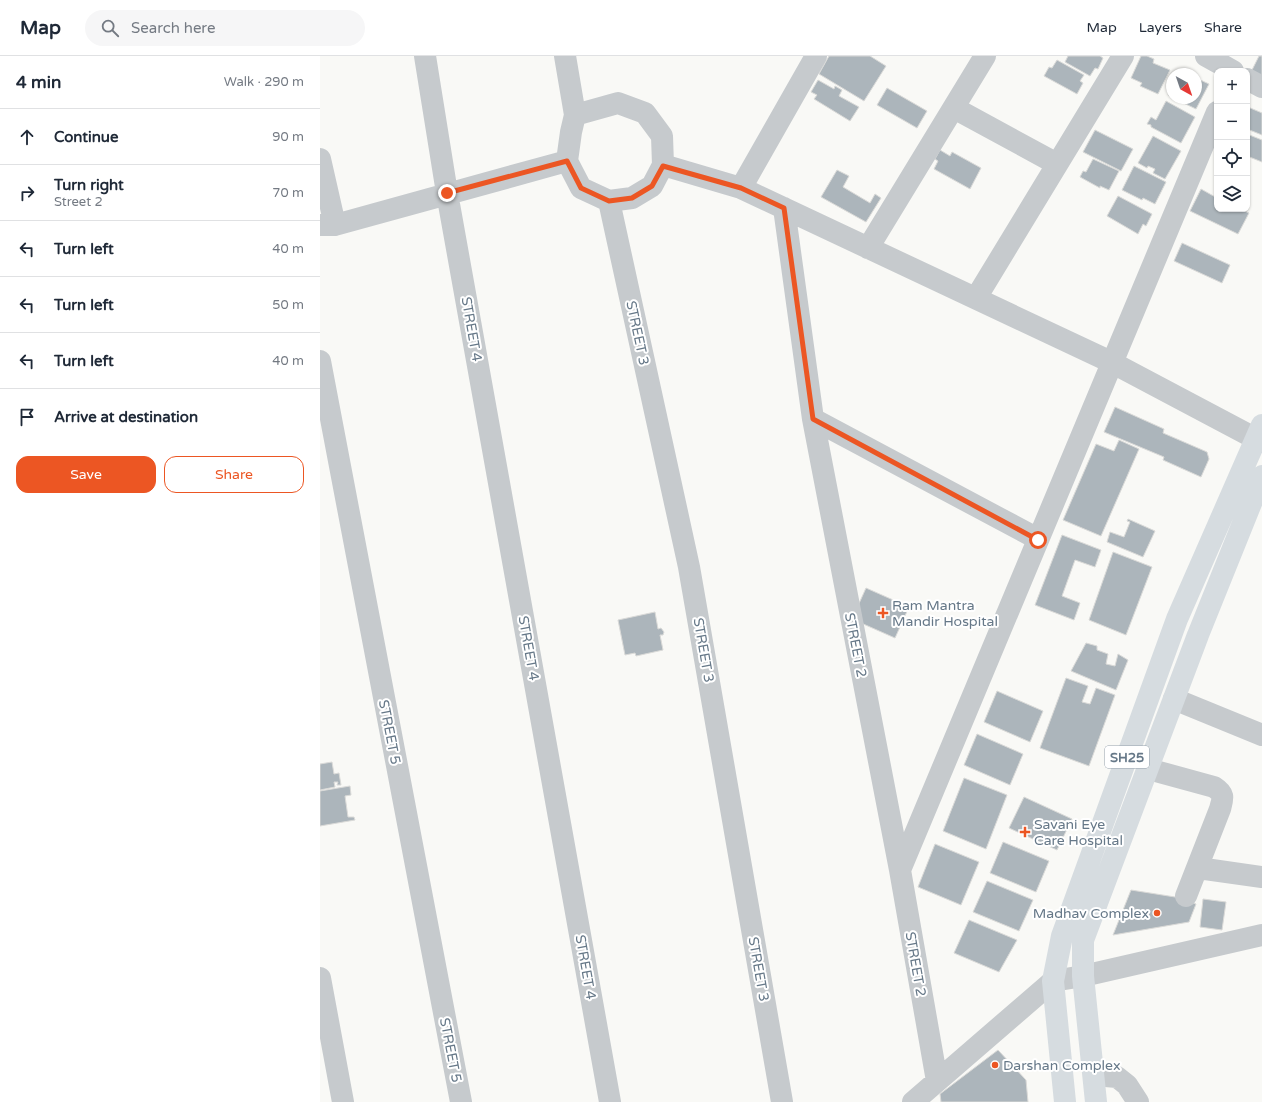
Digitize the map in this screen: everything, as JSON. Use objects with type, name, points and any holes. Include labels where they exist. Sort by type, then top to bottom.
[{"type":"main road","name":"SH25","points":[[1065,1102],[1053,981],[1062,936],[1177,619],[1260,435]]},
{"type":"main road","name":"SH25","points":[[1096,1102],[1084,976],[1083,940],[1198,634],[1262,476]]},
{"type":"street","name":"STREET 4","points":[[425,56],[447,193],[610,1102]]},
{"type":"street","points":[[565,56],[575,115],[567,161],[581,188],[609,201],[632,198],[652,186],[663,166],[662,136],[645,112],[618,103],[575,115]]},
{"type":"street","points":[[741,188],[816,56]]},
{"type":"street","points":[[868,248],[985,56]]},
{"type":"street","points":[[976,298],[1123,56]]},
{"type":"street","points":[[1206,56],[1228,68]]},
{"type":"street","points":[[1236,68],[1242,56]]},
{"type":"street","points":[[1250,81],[1262,87]]},
{"type":"street","points":[[954,108],[1057,164]]},
{"type":"street","points":[[900,870],[1111,362],[1214,119]]},
{"type":"street","points":[[320,159],[327,225],[567,161]]},
{"type":"street","points":[[663,166],[741,188],[1111,362],[1260,435]]},
{"type":"street","name":"STREET 3","points":[[609,201],[689,566],[782,1102]]},
{"type":"street","name":"STREET 2","points":[[784,208],[813,419],[900,870],[937,1081]]},
{"type":"street","name":"STREET 5","points":[[320,361],[461,1102]]},
{"type":"street","points":[[813,419],[1038,540]]},
{"type":"street","points":[[1174,699],[1262,735]]},
{"type":"street","points":[[1148,769],[1214,787],[1220,791],[1223,797],[1198,868],[1186,896]]},
{"type":"street","points":[[1198,868],[1262,877]]},
{"type":"street","points":[[917,1101],[937,1081],[1053,981],[1084,976],[1262,935]]},
{"type":"street","points":[[320,978],[325,1026],[343,1102]]},
{"type":"street","points":[[1094,1075],[1116,1077],[1128,1085],[1138,1102]]},
{"type":"building","points":[[829,56],[870,56],[886,66],[864,101],[819,74]]},
{"type":"building","points":[[1068,56],[1100,56],[1103,58],[1098,69],[1095,68],[1090,76],[1065,62]]},
{"type":"building","points":[[1141,56],[1147,56],[1154,59],[1153,63],[1166,68],[1166,78],[1158,94],[1140,86],[1142,83],[1131,78]]},
{"type":"building","points":[[1259,56],[1262,56],[1262,77],[1251,72]]},
{"type":"building","points":[[1057,60],[1084,75],[1080,81],[1083,83],[1077,94],[1044,76],[1049,67],[1052,68]]},
{"type":"building","points":[[818,80],[834,89],[835,86],[842,90],[839,96],[859,107],[850,121],[814,99],[817,95],[811,92]]},
{"type":"building","points":[[1202,81],[1209,84],[1202,97]]},
{"type":"building","points":[[887,88],[927,111],[917,128],[877,105]]},
{"type":"building","points":[[1166,101],[1166,104],[1171,104],[1195,117],[1181,143],[1147,124],[1151,117],[1156,120]]},
{"type":"building","points":[[1186,104],[1199,104],[1196,109]]},
{"type":"building","points":[[1250,108],[1262,113],[1262,135],[1250,130]]},
{"type":"building","points":[[1095,130],[1133,149],[1121,171],[1083,152]]},
{"type":"building","points":[[1250,135],[1262,140],[1262,162],[1250,157]]},
{"type":"building","points":[[1153,136],[1181,151],[1165,179],[1153,173],[1155,169],[1148,166],[1147,168],[1138,163]]},
{"type":"building","points":[[940,150],[950,156],[952,152],[981,168],[970,189],[934,169],[938,161],[935,159]]},
{"type":"building","points":[[1093,159],[1119,171],[1109,190],[1100,186],[1100,188],[1080,177],[1083,171],[1086,172]]},
{"type":"building","points":[[1134,166],[1166,182],[1155,204],[1143,198],[1142,200],[1122,190]]},
{"type":"building","points":[[837,170],[849,176],[843,187],[870,203],[875,194],[881,198],[866,222],[821,197]]},
{"type":"building","points":[[1201,189],[1214,196],[1214,212],[1249,213],[1238,234],[1190,211]]},
{"type":"building","points":[[1118,196],[1152,214],[1146,226],[1143,224],[1138,234],[1107,216]]},
{"type":"building","points":[[1182,243],[1230,265],[1222,283],[1174,261]]},
{"type":"building","points":[[1115,407],[1164,429],[1163,433],[1207,452],[1209,459],[1201,477],[1163,460],[1164,457],[1104,432]]},
{"type":"building","points":[[1119,440],[1139,449],[1101,536],[1063,520],[1096,444],[1114,451]]},
{"type":"building","points":[[1128,519],[1155,531],[1143,557],[1107,542],[1110,532],[1124,537],[1130,522],[1127,521]]},
{"type":"building","points":[[1062,535],[1101,550],[1095,567],[1075,560],[1062,596],[1080,603],[1074,620],[1035,605]]},
{"type":"building","points":[[1113,552],[1152,567],[1126,635],[1089,620]]},
{"type":"building","points":[[866,588],[909,607],[895,638],[852,619]]},
{"type":"building","points":[[655,612],[658,629],[661,628],[664,632],[663,635],[660,635],[663,650],[636,656],[635,653],[625,655],[618,620]]},
{"type":"building","points":[[1086,643],[1097,646],[1097,650],[1108,654],[1106,664],[1115,666],[1118,654],[1128,660],[1116,690],[1071,671]]},
{"type":"building","points":[[1066,678],[1088,686],[1082,702],[1090,704],[1096,688],[1115,695],[1089,766],[1040,748]]},
{"type":"building","points":[[997,691],[1043,711],[1030,742],[984,722]]},
{"type":"building","points":[[977,734],[1023,754],[1010,785],[964,765]]},
{"type":"building","points":[[332,762],[334,774],[339,773],[341,785],[337,785],[338,782],[334,782],[335,787],[320,790],[320,764]]},
{"type":"building","points":[[964,778],[1007,795],[986,849],[943,831]]},
{"type":"building","points":[[350,786],[351,795],[345,796],[348,817],[354,817],[355,820],[320,826],[320,791]]},
{"type":"building","points":[[1024,797],[1072,819],[1057,850],[1009,828]]},
{"type":"building","points":[[1003,842],[1049,861],[1036,892],[990,873]]},
{"type":"building","points":[[935,844],[979,862],[961,905],[918,887]]},
{"type":"building","points":[[987,881],[1033,900],[1019,931],[973,912]]},
{"type":"building","name":"Madhav Complex","points":[[1131,890],[1175,897],[1196,904],[1189,922],[1113,935]]},
{"type":"building","points":[[1203,899],[1226,902],[1222,930],[1200,927]]},
{"type":"building","points":[[969,920],[1017,940],[999,972],[954,953]]},
{"type":"building","name":"Darshan Complex","points":[[998,1050],[1026,1080],[1028,1102],[941,1102],[940,1094]]},
{"type":"place","name":"Ram Mantra Mandir Hospital","points":[[883,613]]},
{"type":"place","name":"Savani Eye Care Hospital","points":[[1025,832]]},
{"type":"place","name":"Madhav Complex","points":[[1157,913]]},
{"type":"place","name":"Darshan Complex","points":[[995,1065]]},
{"type":"route","points":[[447,193],[567,161],[581,188],[609,201],[632,198],[652,186],[663,166],[741,188],[784,208],[813,419],[1038,540]]}]
